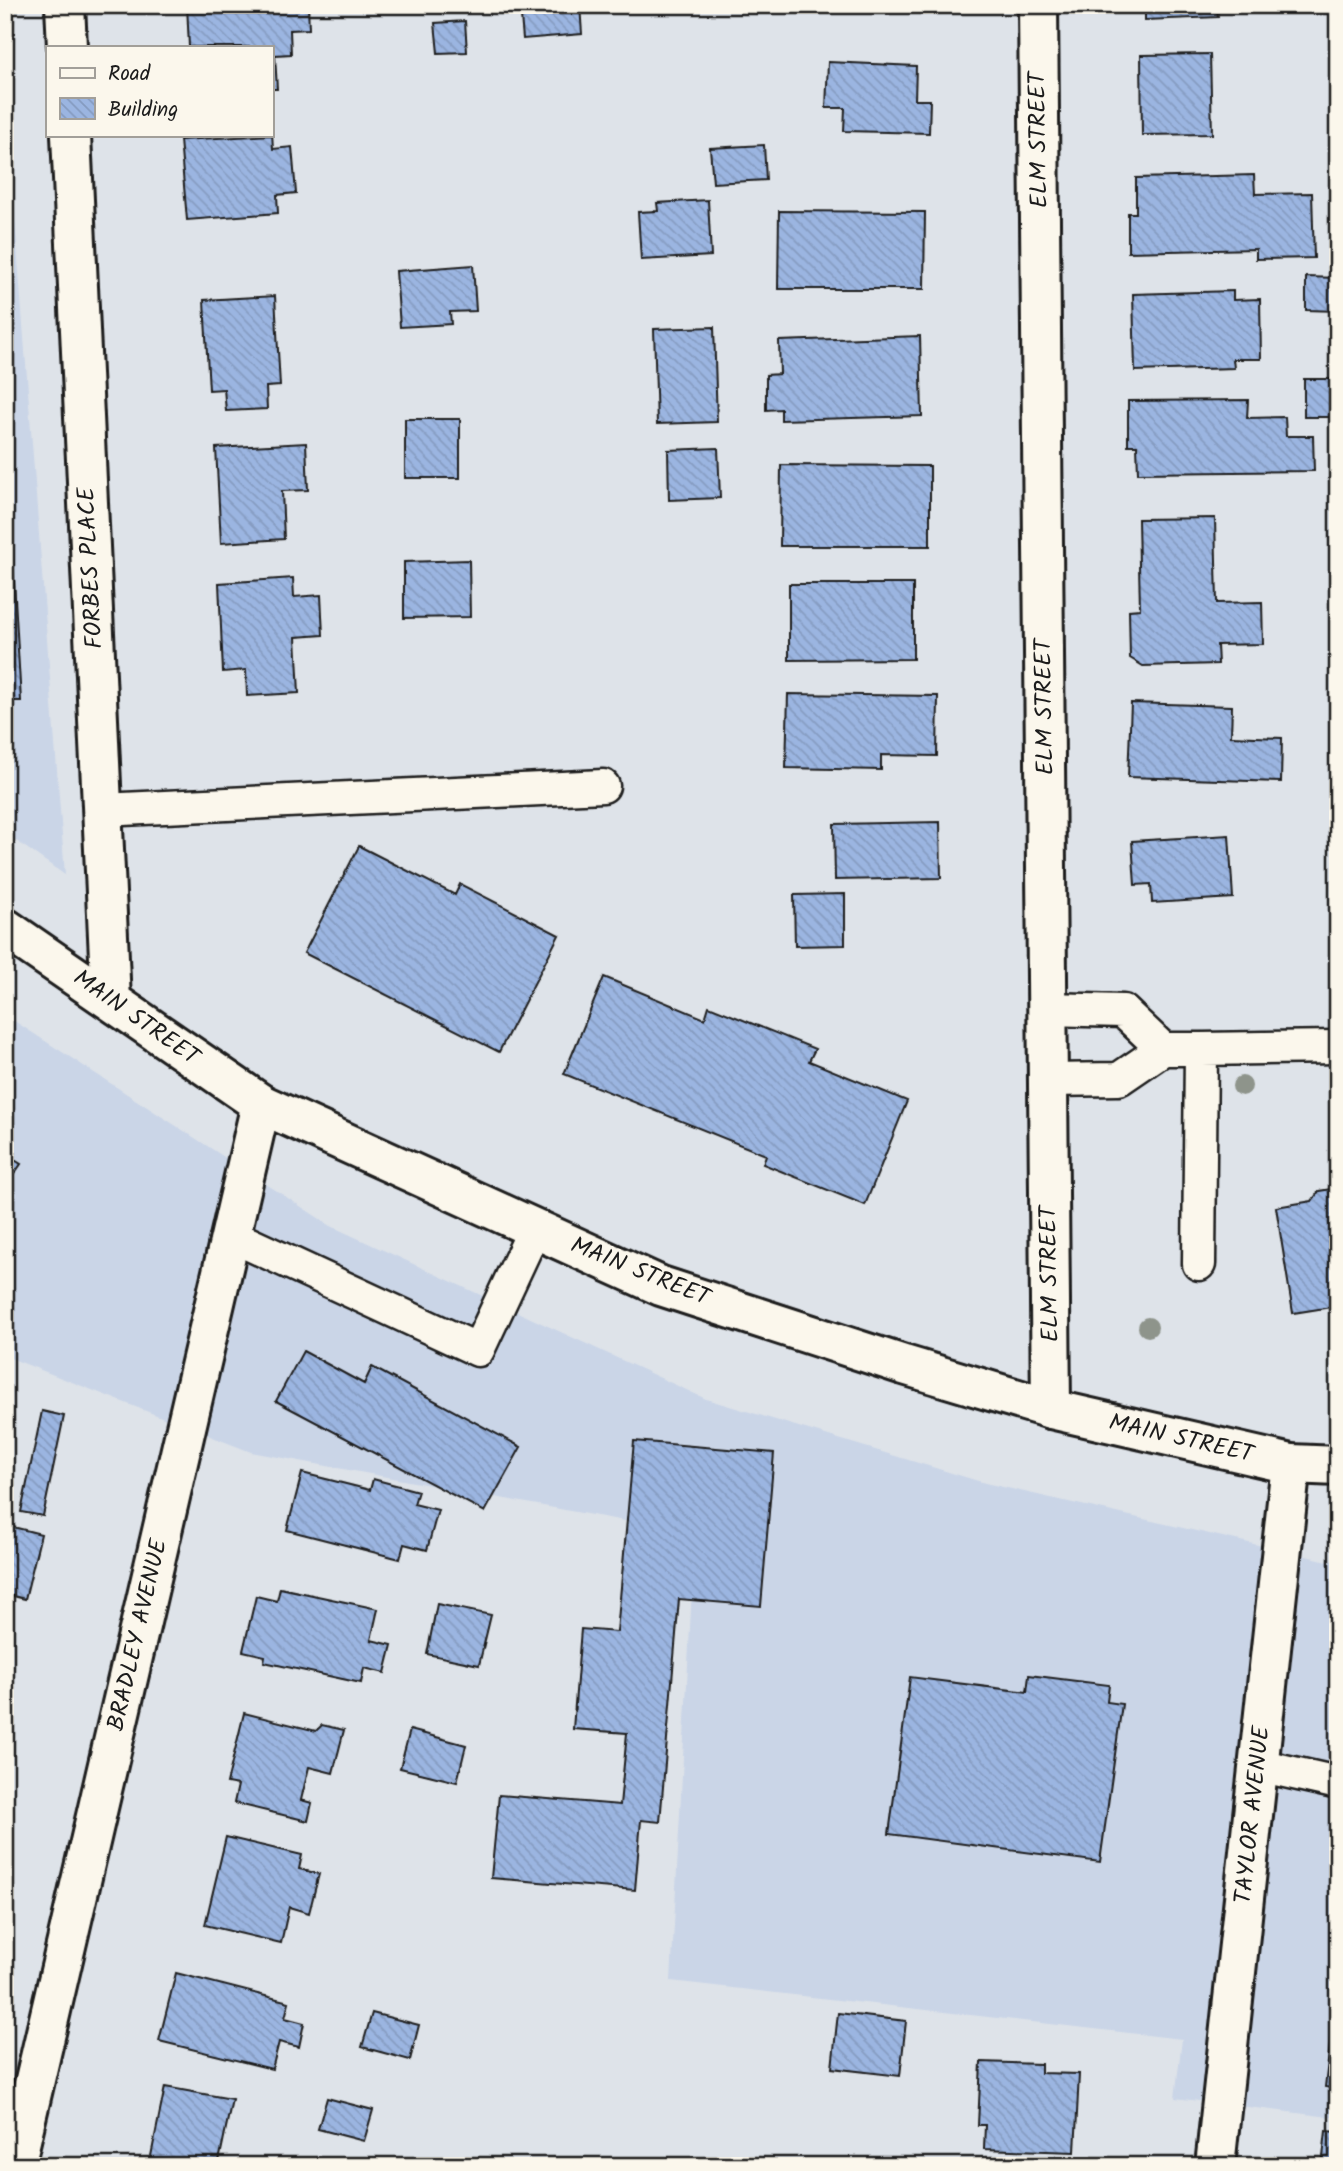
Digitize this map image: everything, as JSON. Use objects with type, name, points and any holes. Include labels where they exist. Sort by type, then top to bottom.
[{"type":"street","points":[[65,5],[67,46]]},
{"type":"street","name":"ELM STREET","points":[[1038,5],[1051,1409]]},
{"type":"street","name":"FORBES PLACE","points":[[71,136],[111,1001]]},
{"type":"street","name":"MAIN STREET","points":[[5,928],[261,1104],[661,1286],[904,1365],[1051,1409],[1291,1464],[1338,1466]]},
{"type":"street","name":"BRADLEY AVENUE","points":[[15,2166],[261,1104]]},
{"type":"street","name":"TAYLOR AVENUE","points":[[1215,2166],[1291,1464]]},
{"type":"lane","points":[[102,810],[604,786]]},
{"type":"lane","points":[[1048,1009],[1123,1011],[1163,1049]]},
{"type":"lane","points":[[1048,1080],[1119,1079],[1163,1049],[1338,1047]]},
{"type":"lane","points":[[1199,1264],[1201,1049]]},
{"type":"lane","points":[[230,1235],[478,1350],[535,1228]]},
{"type":"lane","points":[[1258,1765],[1338,1783]]},
{"type":"shaded area","points":[[5,194],[13,194],[65,875],[5,833]]},
{"type":"shaded area","points":[[5,1015],[331,1226],[706,1399],[985,1483],[1328,1561],[1338,1561],[1338,2118],[1175,2098],[1182,2039],[671,1981],[695,1534],[251,1452],[5,1356]]},
{"type":"building","points":[[187,5],[308,5],[309,29],[290,30],[291,54],[275,55],[277,89],[273,89],[273,46],[189,46]]},
{"type":"building","points":[[520,5],[580,5],[582,34],[523,39]]},
{"type":"building","points":[[834,5],[918,5],[918,6],[835,9]]},
{"type":"building","points":[[1145,5],[1236,7],[1217,8],[1218,17],[1145,20]]},
{"type":"building","points":[[465,21],[467,52],[438,53],[435,23]]},
{"type":"building","points":[[1210,54],[1212,134],[1142,135],[1141,55]]},
{"type":"building","points":[[828,62],[916,66],[915,100],[930,100],[929,133],[844,131],[845,108],[826,108]]},
{"type":"building","points":[[272,136],[273,149],[292,147],[296,193],[277,195],[278,213],[187,220],[180,140]]},
{"type":"building","points":[[764,145],[766,180],[713,183],[710,148]]},
{"type":"building","points":[[1254,175],[1255,194],[1312,193],[1314,258],[1256,259],[1256,249],[1128,252],[1128,213],[1136,213],[1136,178]]},
{"type":"building","points":[[708,200],[711,256],[641,260],[638,212],[658,211],[657,203]]},
{"type":"building","points":[[779,211],[925,212],[924,289],[778,289]]},
{"type":"building","points":[[473,265],[476,311],[450,312],[451,324],[400,327],[396,271]]},
{"type":"building","points":[[1306,277],[1338,278],[1338,311],[1306,310]]},
{"type":"building","points":[[1233,291],[1233,300],[1260,299],[1261,359],[1233,359],[1234,368],[1135,371],[1133,294]]},
{"type":"building","points":[[275,296],[280,386],[266,387],[267,409],[226,411],[224,389],[209,390],[204,300]]},
{"type":"building","points":[[714,327],[717,422],[657,424],[654,329]]},
{"type":"building","points":[[920,336],[922,416],[781,420],[781,409],[766,410],[766,375],[780,374],[779,341]]},
{"type":"building","points":[[1304,379],[1338,379],[1338,417],[1304,417]]},
{"type":"building","points":[[1248,400],[1247,418],[1285,417],[1286,436],[1313,436],[1314,471],[1138,473],[1137,445],[1128,445],[1128,401]]},
{"type":"building","points":[[405,419],[460,419],[460,478],[405,478]]},
{"type":"building","points":[[5,428],[21,701],[5,701]]},
{"type":"building","points":[[306,443],[308,490],[282,491],[284,539],[221,543],[216,448]]},
{"type":"building","points":[[718,448],[720,498],[669,500],[668,450]]},
{"type":"building","points":[[781,465],[930,466],[930,546],[780,546]]},
{"type":"building","points":[[1215,518],[1217,603],[1262,602],[1263,644],[1217,645],[1218,664],[1143,666],[1130,658],[1129,610],[1140,609],[1138,519]]},
{"type":"building","points":[[469,560],[470,617],[404,618],[404,562]]},
{"type":"building","points":[[293,578],[294,597],[321,595],[323,635],[296,637],[299,693],[247,696],[246,670],[223,672],[219,583]]},
{"type":"building","points":[[789,584],[913,584],[913,659],[789,660]]},
{"type":"building","points":[[1334,676],[1338,676],[1338,724],[1335,724]]},
{"type":"building","points":[[788,694],[938,696],[937,756],[881,755],[881,770],[786,768]]},
{"type":"building","points":[[1131,703],[1232,706],[1231,736],[1282,738],[1281,782],[1128,777]]},
{"type":"building","points":[[940,822],[941,878],[835,880],[834,824]]},
{"type":"building","points":[[1229,835],[1233,898],[1152,903],[1151,884],[1135,885],[1132,841]]},
{"type":"building","points":[[359,846],[455,895],[460,884],[559,935],[499,1052],[304,953]]},
{"type":"building","points":[[845,894],[845,945],[795,946],[794,895]]},
{"type":"building","points":[[604,977],[705,1019],[709,1006],[815,1049],[809,1061],[907,1101],[865,1205],[763,1164],[766,1155],[564,1074]]},
{"type":"building","points":[[5,1154],[21,1164],[5,1187]]},
{"type":"building","points":[[1338,1188],[1338,1306],[1293,1313],[1276,1207],[1312,1201],[1319,1191]]},
{"type":"building","points":[[303,1351],[364,1384],[372,1367],[521,1447],[485,1512],[276,1401]]},
{"type":"building","points":[[42,1411],[64,1416],[43,1516],[21,1512]]},
{"type":"building","points":[[634,1441],[774,1453],[761,1606],[679,1599],[660,1822],[641,1820],[635,1890],[491,1878],[499,1795],[620,1805],[627,1733],[573,1729],[581,1629],[617,1632]]},
{"type":"building","points":[[302,1473],[370,1490],[373,1479],[418,1491],[414,1504],[438,1510],[427,1550],[404,1544],[400,1559],[287,1530]]},
{"type":"building","points":[[5,1525],[41,1534],[25,1599],[5,1594]]},
{"type":"building","points":[[280,1588],[378,1609],[371,1640],[392,1645],[385,1673],[364,1668],[361,1683],[264,1662],[265,1656],[243,1651],[256,1596],[277,1601]]},
{"type":"building","points":[[437,1604],[491,1615],[479,1665],[427,1654]]},
{"type":"building","points":[[1029,1675],[1109,1685],[1107,1702],[1122,1704],[1100,1862],[889,1834],[910,1677],[1027,1692]]},
{"type":"building","points":[[244,1713],[316,1731],[322,1725],[344,1730],[333,1773],[309,1767],[301,1800],[312,1803],[308,1821],[234,1803],[238,1785],[227,1783]]},
{"type":"building","points":[[410,1730],[466,1745],[457,1782],[400,1768]]},
{"type":"building","points":[[226,1837],[302,1855],[299,1869],[319,1874],[309,1913],[289,1907],[281,1943],[205,1925]]},
{"type":"building","points":[[176,1973],[289,2002],[285,2018],[304,2023],[299,2047],[279,2042],[272,2069],[159,2041]]},
{"type":"building","points":[[1338,1976],[1338,2089],[1325,2087]]},
{"type":"building","points":[[372,2013],[419,2025],[410,2060],[362,2047]]},
{"type":"building","points":[[838,2013],[906,2021],[900,2076],[832,2068]]},
{"type":"building","points":[[981,2062],[1041,2064],[1041,2073],[1079,2074],[1075,2152],[984,2149],[985,2125],[978,2125]]},
{"type":"building","points":[[165,2087],[232,2099],[218,2166],[149,2166]]},
{"type":"building","points":[[327,2098],[373,2110],[364,2141],[318,2129]]},
{"type":"building","points":[[1326,2131],[1338,2132],[1338,2166],[1322,2166]]}]
